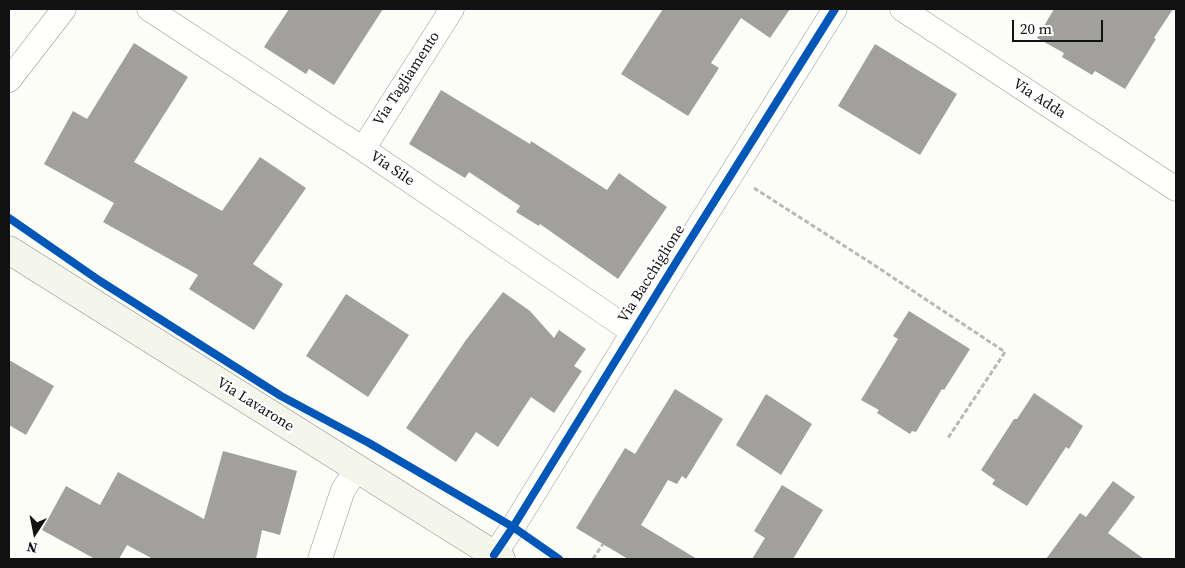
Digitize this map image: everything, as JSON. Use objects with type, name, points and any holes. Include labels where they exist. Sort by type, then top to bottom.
[{"type":"main road","name":"Via Lavarone","points":[[9,250],[497,557]]},
{"type":"street","points":[[9,80],[64,9]]},
{"type":"street","name":"Via Sile","points":[[148,9],[363,149],[633,332]]},
{"type":"street","name":"Via Tagliamento","points":[[363,149],[452,9]]},
{"type":"street","name":"Via Bacchiglione","points":[[497,557],[513,527],[633,332],[835,9]]},
{"type":"street","name":"Via Adda","points":[[902,9],[1176,188]]},
{"type":"street","points":[[320,559],[343,490],[357,468]]},
{"type":"path","points":[[751,186],[1005,352],[948,438]]},
{"type":"path","points":[[593,559],[603,544]]},
{"type":"building","points":[[289,9],[383,9],[334,85],[309,69],[306,74],[264,47]]},
{"type":"building","points":[[663,9],[790,9],[770,38],[741,18],[711,63],[719,68],[688,116],[621,74]]},
{"type":"building","points":[[1054,9],[1173,9],[1125,89],[1095,71],[1092,75],[1062,57],[1064,53],[1037,38]]},
{"type":"building","points":[[134,43],[188,77],[134,162],[222,211],[260,157],[306,188],[253,264],[283,284],[254,330],[189,289],[198,275],[103,222],[114,203],[44,164],[73,111],[87,119]]},
{"type":"building","points":[[875,44],[957,94],[920,155],[838,106]]},
{"type":"building","points":[[441,90],[530,144],[531,141],[607,190],[619,173],[667,207],[618,279],[540,224],[539,226],[516,212],[520,206],[469,172],[465,178],[409,144]]},
{"type":"building","points":[[503,292],[530,311],[554,338],[559,330],[586,349],[574,366],[582,371],[554,413],[531,397],[498,447],[476,432],[456,462],[406,428],[466,340]]},
{"type":"building","points":[[346,294],[409,335],[368,397],[306,356]]},
{"type":"building","points":[[909,311],[970,349],[944,390],[942,389],[916,432],[912,431],[910,434],[877,413],[879,410],[861,400],[898,339],[893,336]]},
{"type":"building","points":[[9,360],[54,386],[26,435],[9,425]]},
{"type":"building","points":[[675,389],[723,419],[686,479],[682,476],[677,484],[668,480],[641,525],[697,559],[628,559],[576,528],[625,448],[635,454]]},
{"type":"building","points":[[1034,393],[1083,426],[1069,449],[1066,447],[1027,506],[992,484],[995,480],[981,470],[1014,419],[1017,419]]},
{"type":"building","points":[[766,394],[812,424],[781,475],[736,445]]},
{"type":"building","points":[[223,451],[297,471],[280,535],[262,530],[256,559],[153,559],[127,545],[119,559],[95,559],[42,530],[66,486],[100,505],[118,472],[204,519]]},
{"type":"building","points":[[1113,481],[1135,497],[1108,533],[1144,559],[1046,559],[1080,513],[1086,517]]},
{"type":"building","points":[[782,485],[823,510],[793,559],[752,559],[765,538],[754,531]]},
{"type":"cycle path","points":[[494,555],[835,9]]},
{"type":"cycle path","points":[[9,218],[100,281],[281,396],[369,443],[513,527],[559,559]]}]
